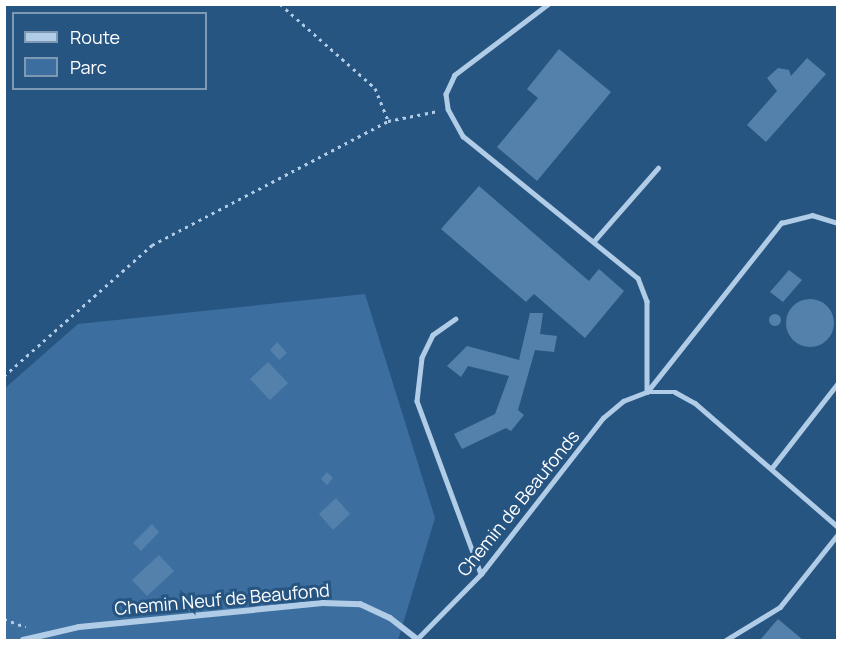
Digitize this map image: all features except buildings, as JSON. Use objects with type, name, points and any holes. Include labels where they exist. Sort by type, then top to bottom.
[{"type":"street","name":"Chemin Neuf de Beaufond","points":[[22,640],[39,633],[332,604],[360,604],[390,618],[416,640]]},
{"type":"lane","points":[[549,4],[455,75],[446,94],[448,109],[463,136],[629,268],[644,289],[647,392]]},
{"type":"lane","points":[[594,241],[658,168]]},
{"type":"lane","points":[[647,392],[781,223],[812,215],[837,223]]},
{"type":"lane","points":[[456,320],[434,335],[422,358],[417,400],[481,574]]},
{"type":"lane","points":[[771,470],[837,383]]},
{"type":"lane","name":"Chemin de Beaufonds","points":[[416,640],[481,574],[603,418],[623,400],[647,392],[675,392],[695,403],[837,527]]},
{"type":"lane","points":[[726,640],[780,607],[837,534]]},
{"type":"path","points":[[280,4],[375,88],[388,121]]},
{"type":"path","points":[[4,376],[152,245],[388,121],[448,109]]},
{"type":"path","points":[[4,619],[39,633]]},
{"type":"green space","points":[[365,294],[435,518],[398,640],[5,640],[4,389],[78,324]]}]
